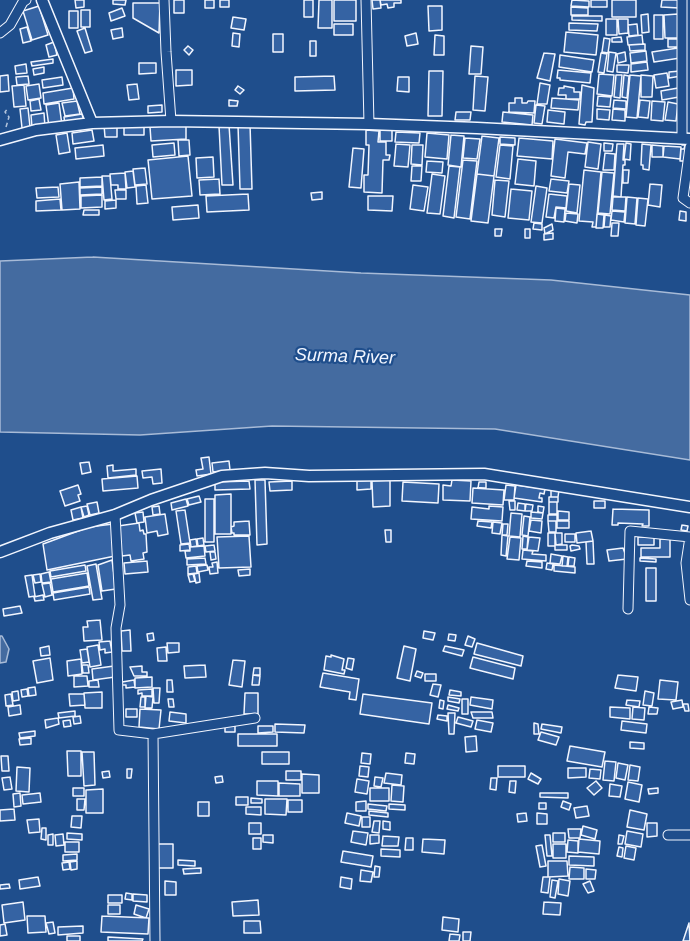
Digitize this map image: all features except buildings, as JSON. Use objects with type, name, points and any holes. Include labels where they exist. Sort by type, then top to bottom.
[{"type":"street","points":[[0,33],[10,25],[22,2],[26,0]]},
{"type":"street","points":[[42,0],[92,123]]},
{"type":"street","points":[[164,0],[171,121]]},
{"type":"street","points":[[366,0],[369,124]]},
{"type":"street","points":[[1,140],[36,130],[92,123],[171,121],[369,124],[686,139],[682,0]]},
{"type":"street","points":[[690,147],[683,198],[690,203]]},
{"type":"street","points":[[0,552],[50,533],[115,515],[222,476],[265,473],[309,476],[484,474],[690,507]]},
{"type":"street","points":[[115,515],[120,605],[116,628],[118,730],[153,734],[255,718]]},
{"type":"street","points":[[628,609],[630,531],[690,537],[686,563],[690,600]]},
{"type":"street","points":[[153,734],[155,941]]},
{"type":"street","points":[[668,836],[690,835]]},
{"type":"path","points":[[1,140],[9,117],[5,112],[8,108]]},
{"type":"water","name":"Surma River","points":[[93,257],[361,273],[551,280],[690,295],[690,460],[495,429],[272,426],[140,435],[0,432],[0,261]]},
{"type":"water","points":[[0,636],[9,649],[6,662],[0,663]]}]
